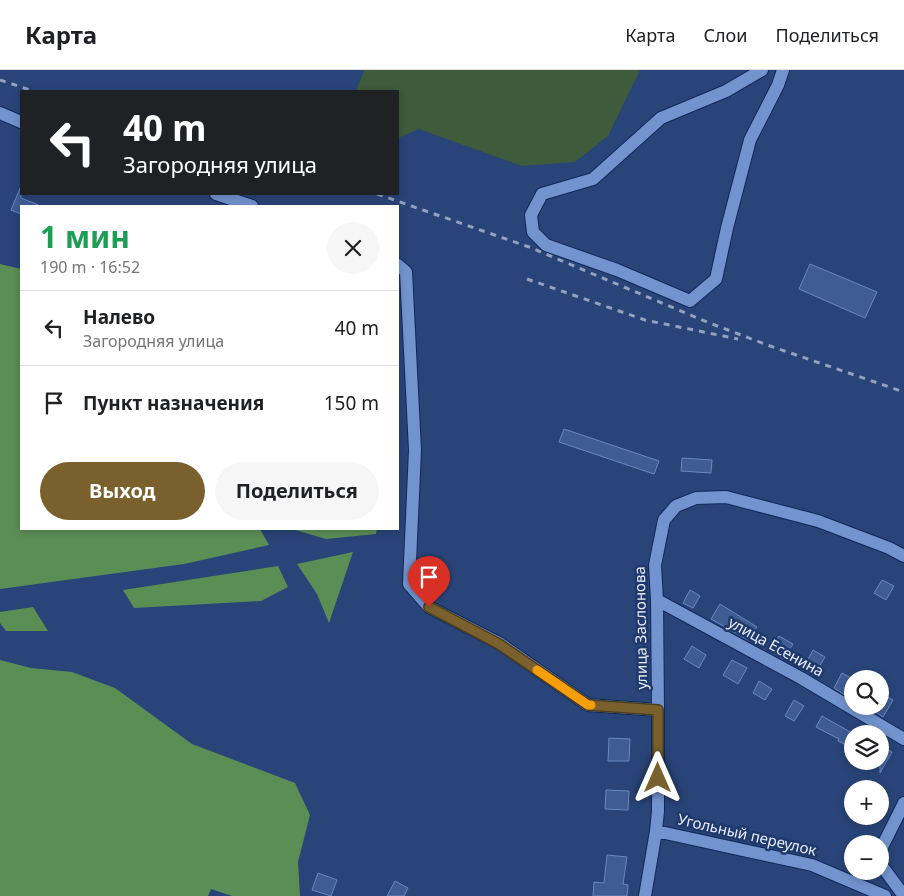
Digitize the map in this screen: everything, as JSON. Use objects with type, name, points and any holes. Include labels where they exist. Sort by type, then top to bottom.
[{"type":"street","points":[[762,70],[726,91],[661,118],[593,178],[542,194],[530,215],[533,232],[546,245],[617,270],[690,301],[716,279],[750,140],[778,85],[783,70]]},
{"type":"street","points":[[0,113],[20,122]]},
{"type":"street","points":[[219,195],[249,205]]},
{"type":"street","points":[[399,266],[406,272],[415,450],[409,584],[429,607],[499,644],[588,705],[658,710]]},
{"type":"street","name":"улица Заслонова","points":[[645,896],[658,811],[657,600],[655,564],[664,520],[676,506],[696,498],[726,497],[818,521],[889,548],[904,556]]},
{"type":"street","name":"улица Есенина","points":[[657,600],[801,678],[904,739]]},
{"type":"street","points":[[888,835],[904,803]]},
{"type":"street","name":"Угольный переулок","points":[[656,831],[812,866],[885,896]]},
{"type":"street","points":[[889,876],[904,896]]},
{"type":"green space","points":[[364,70],[640,70],[608,136],[575,162],[522,166],[419,129],[399,138],[399,90],[356,90]]},
{"type":"green space","points":[[0,264],[20,269],[20,530],[261,530],[269,545],[184,564],[0,589]]},
{"type":"green space","points":[[295,530],[377,530],[376,534],[326,539]]},
{"type":"green space","points":[[353,552],[329,623],[317,594],[297,564]]},
{"type":"green space","points":[[278,566],[288,587],[261,601],[134,608],[123,590]]},
{"type":"green space","points":[[33,607],[48,631],[6,631],[0,623],[0,612]]},
{"type":"green space","points":[[0,660],[31,668],[72,672],[115,688],[192,744],[295,783],[310,815],[298,862],[300,896],[232,896],[211,889],[208,896],[0,896]]},
{"type":"building","points":[[20,188],[21,198],[38,205],[20,205],[20,214],[11,210]]},
{"type":"building","points":[[810,264],[877,292],[865,318],[799,289]]},
{"type":"building","points":[[564,429],[659,461],[654,474],[559,442]]},
{"type":"building","points":[[682,458],[712,460],[711,473],[681,471]]},
{"type":"building","points":[[882,580],[894,586],[886,600],[874,593]]},
{"type":"building","points":[[690,590],[700,596],[693,608],[683,603]]},
{"type":"building","points":[[720,604],[757,627],[748,640],[711,619]]},
{"type":"building","points":[[779,636],[793,644],[783,659],[770,651]]},
{"type":"building","points":[[692,646],[706,655],[699,668],[684,659]]},
{"type":"building","points":[[813,650],[825,657],[814,676],[803,669]]},
{"type":"building","points":[[732,660],[747,668],[738,684],[723,675]]},
{"type":"building","points":[[842,673],[844,674],[844,694],[834,688]]},
{"type":"building","points":[[759,681],[772,689],[765,700],[753,693]]},
{"type":"building","points":[[889,698],[893,700],[889,707]]},
{"type":"building","points":[[794,700],[804,706],[794,721],[785,716]]},
{"type":"building","points":[[822,716],[844,728],[844,744],[838,741],[839,739],[816,727]]},
{"type":"building","points":[[609,738],[630,739],[629,761],[608,761]]},
{"type":"building","points":[[606,790],[629,791],[628,810],[605,809]]},
{"type":"building","points":[[607,855],[627,857],[623,884],[628,885],[627,896],[593,896],[594,882],[604,883]]},
{"type":"building","points":[[318,873],[337,880],[331,896],[312,890]]},
{"type":"building","points":[[395,881],[408,888],[404,896],[387,896]]},
{"type":"railway","points":[[0,80],[30,90]]},
{"type":"railway","points":[[380,195],[529,247],[707,322],[770,346],[904,392]]},
{"type":"railway","points":[[527,279],[645,320],[738,339]]},
{"type":"slow traffic","points":[[537,670],[588,705],[591,705]]},
{"type":"route","points":[[429,607],[499,644],[588,705],[658,710],[658,778]]}]
